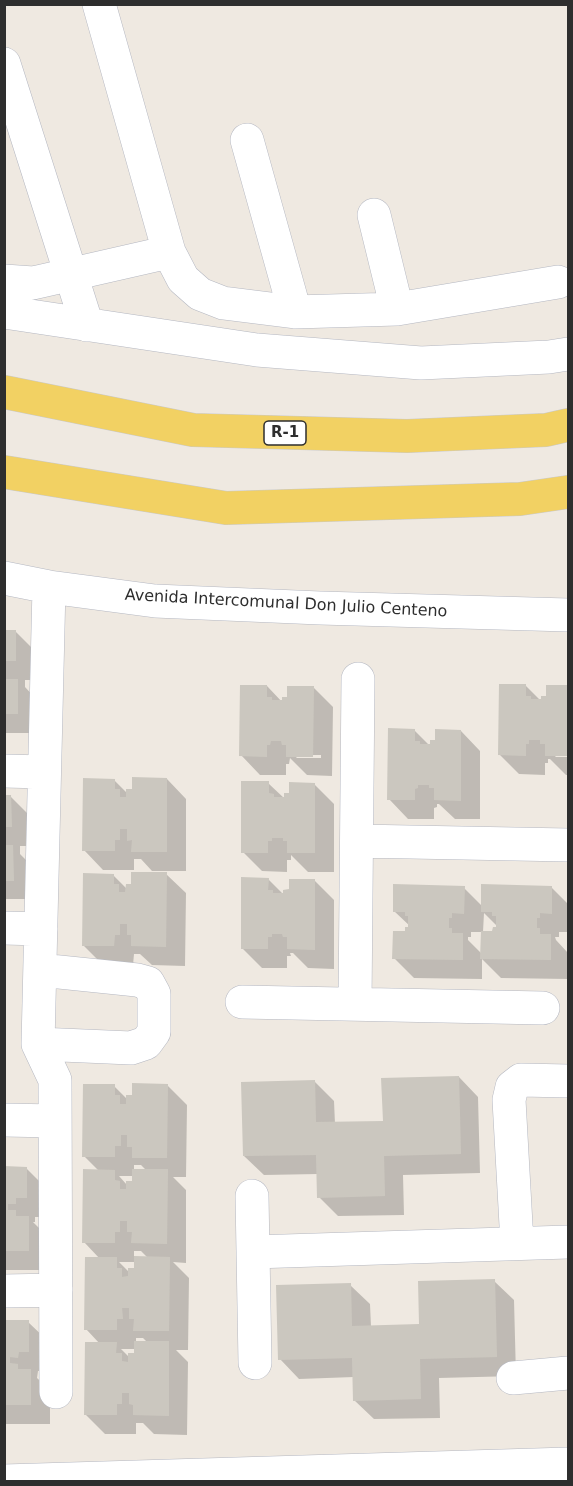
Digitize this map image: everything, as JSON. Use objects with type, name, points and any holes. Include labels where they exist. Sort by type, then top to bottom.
[{"type":"main road","name":"R-1","points":[[4,392],[193,430],[407,436],[546,430],[568,425]]},
{"type":"main road","points":[[4,472],[226,508],[520,499],[568,492]]},
{"type":"street","points":[[99,4],[169,252],[183,279],[200,294],[223,303],[295,312],[397,309],[558,282]]},
{"type":"street","points":[[4,64],[87,325]]},
{"type":"street","points":[[248,140],[295,312]]},
{"type":"street","points":[[374,215],[397,309]]},
{"type":"street","points":[[4,280],[33,283],[169,252]]},
{"type":"street","points":[[4,312],[257,350],[421,363],[549,357],[568,354]]},
{"type":"street","name":"Avenida Intercomunal Don Julio Centeno","points":[[4,578],[49,587],[154,601],[568,615]]},
{"type":"street","points":[[49,587],[50,629],[44,772],[38,1044],[55,1080],[56,1392]]},
{"type":"street","points":[[355,1004],[358,679]]},
{"type":"street","points":[[4,771],[44,772]]},
{"type":"street","points":[[357,841],[568,845]]},
{"type":"street","points":[[4,928],[41,929]]},
{"type":"street","points":[[38,1044],[131,1048],[146,1043],[154,1032],[154,994],[148,983],[40,970]]},
{"type":"street","points":[[242,1002],[543,1008]]},
{"type":"street","points":[[517,1243],[509,1100],[513,1087],[521,1080],[568,1081]]},
{"type":"street","points":[[4,1120],[55,1121]]},
{"type":"street","points":[[252,1196],[255,1363]]},
{"type":"street","points":[[253,1252],[568,1242]]},
{"type":"street","points":[[4,1291],[56,1290]]},
{"type":"street","points":[[513,1378],[568,1373]]},
{"type":"street","points":[[4,1481],[568,1464]]},
{"type":"building","points":[[4,630],[16,630],[16,661],[4,661]]},
{"type":"building","points":[[4,679],[18,679],[18,714],[4,714]]},
{"type":"building","points":[[499,684],[526,684],[526,696],[531,696],[531,699],[541,699],[541,696],[546,696],[546,685],[568,685],[568,756],[545,756],[545,744],[540,744],[540,740],[529,740],[529,744],[526,744],[526,756],[498,755]]},
{"type":"building","points":[[240,685],[267,685],[267,697],[272,697],[272,700],[282,700],[282,697],[287,697],[287,686],[314,686],[313,757],[286,757],[286,745],[282,745],[281,741],[271,741],[270,745],[267,745],[267,757],[239,756]]},
{"type":"building","points":[[388,728],[415,729],[415,741],[420,741],[420,744],[430,744],[430,740],[435,740],[435,729],[461,730],[461,801],[434,800],[434,788],[429,788],[429,785],[418,785],[415,789],[415,800],[387,800]]},
{"type":"building","points":[[132,777],[167,778],[167,852],[131,852],[132,840],[127,841],[127,829],[120,829],[120,840],[115,840],[115,851],[82,851],[83,778],[115,779],[115,789],[120,789],[120,797],[126,797],[126,789],[132,789]]},
{"type":"building","points":[[241,781],[269,781],[269,793],[274,794],[274,797],[284,797],[284,793],[289,793],[289,782],[315,783],[315,853],[287,853],[287,841],[283,841],[283,838],[272,838],[272,841],[268,841],[268,853],[241,853]]},
{"type":"building","points":[[4,795],[11,795],[12,827],[4,827]]},
{"type":"building","points":[[4,845],[13,845],[14,881],[4,881]]},
{"type":"building","points":[[131,872],[167,872],[166,947],[131,946],[131,935],[127,935],[127,924],[120,924],[120,935],[115,935],[114,946],[82,946],[83,873],[114,874],[114,884],[119,884],[119,892],[125,892],[126,884],[131,884]]},
{"type":"building","points":[[241,877],[269,878],[268,890],[273,890],[273,893],[283,893],[283,890],[289,889],[289,879],[315,879],[315,950],[287,949],[287,937],[283,937],[282,934],[272,934],[272,937],[268,937],[268,949],[241,949]]},
{"type":"building","points":[[393,884],[465,886],[464,914],[452,913],[452,918],[449,918],[449,928],[452,928],[452,933],[463,933],[463,960],[392,959],[393,931],[405,931],[405,927],[408,927],[408,916],[405,916],[405,912],[393,912]]},
{"type":"building","points":[[481,884],[552,886],[552,914],[540,913],[540,918],[537,918],[537,928],[540,928],[540,934],[551,934],[551,960],[480,959],[481,931],[492,931],[493,927],[496,927],[496,916],[492,916],[492,912],[481,912]]},
{"type":"building","points":[[459,1076],[461,1154],[384,1156],[385,1196],[317,1198],[316,1155],[243,1156],[241,1082],[315,1080],[316,1122],[383,1121],[381,1078]]},
{"type":"building","points":[[132,1083],[168,1084],[167,1158],[132,1158],[132,1147],[127,1147],[127,1135],[121,1135],[121,1146],[115,1146],[115,1157],[82,1157],[83,1084],[115,1084],[115,1095],[120,1095],[120,1104],[126,1104],[126,1095],[132,1095]]},
{"type":"building","points":[[4,1166],[27,1167],[27,1198],[16,1198],[16,1204],[8,1204],[8,1210],[16,1210],[16,1216],[29,1216],[29,1251],[4,1251]]},
{"type":"building","points":[[83,1169],[115,1170],[115,1180],[120,1181],[120,1189],[126,1189],[126,1181],[132,1181],[132,1169],[168,1169],[167,1244],[131,1243],[132,1232],[127,1232],[127,1221],[120,1221],[120,1232],[115,1232],[115,1243],[82,1243]]},
{"type":"building","points":[[134,1256],[170,1257],[169,1331],[133,1331],[134,1319],[129,1319],[129,1308],[122,1308],[123,1319],[117,1319],[117,1330],[84,1330],[85,1257],[117,1257],[117,1268],[122,1268],[122,1277],[128,1276],[128,1268],[134,1268]]},
{"type":"building","points":[[495,1279],[497,1357],[420,1359],[421,1399],[353,1401],[352,1358],[278,1360],[276,1285],[351,1283],[352,1326],[419,1324],[418,1281]]},
{"type":"building","points":[[4,1320],[29,1320],[29,1352],[19,1352],[18,1358],[10,1357],[10,1363],[18,1364],[18,1369],[31,1369],[31,1405],[4,1405]]},
{"type":"building","points":[[134,1341],[169,1341],[169,1416],[133,1415],[133,1405],[129,1404],[129,1393],[122,1393],[122,1404],[117,1404],[117,1415],[84,1415],[85,1342],[117,1342],[116,1353],[122,1353],[122,1361],[128,1362],[128,1353],[134,1353]]}]
